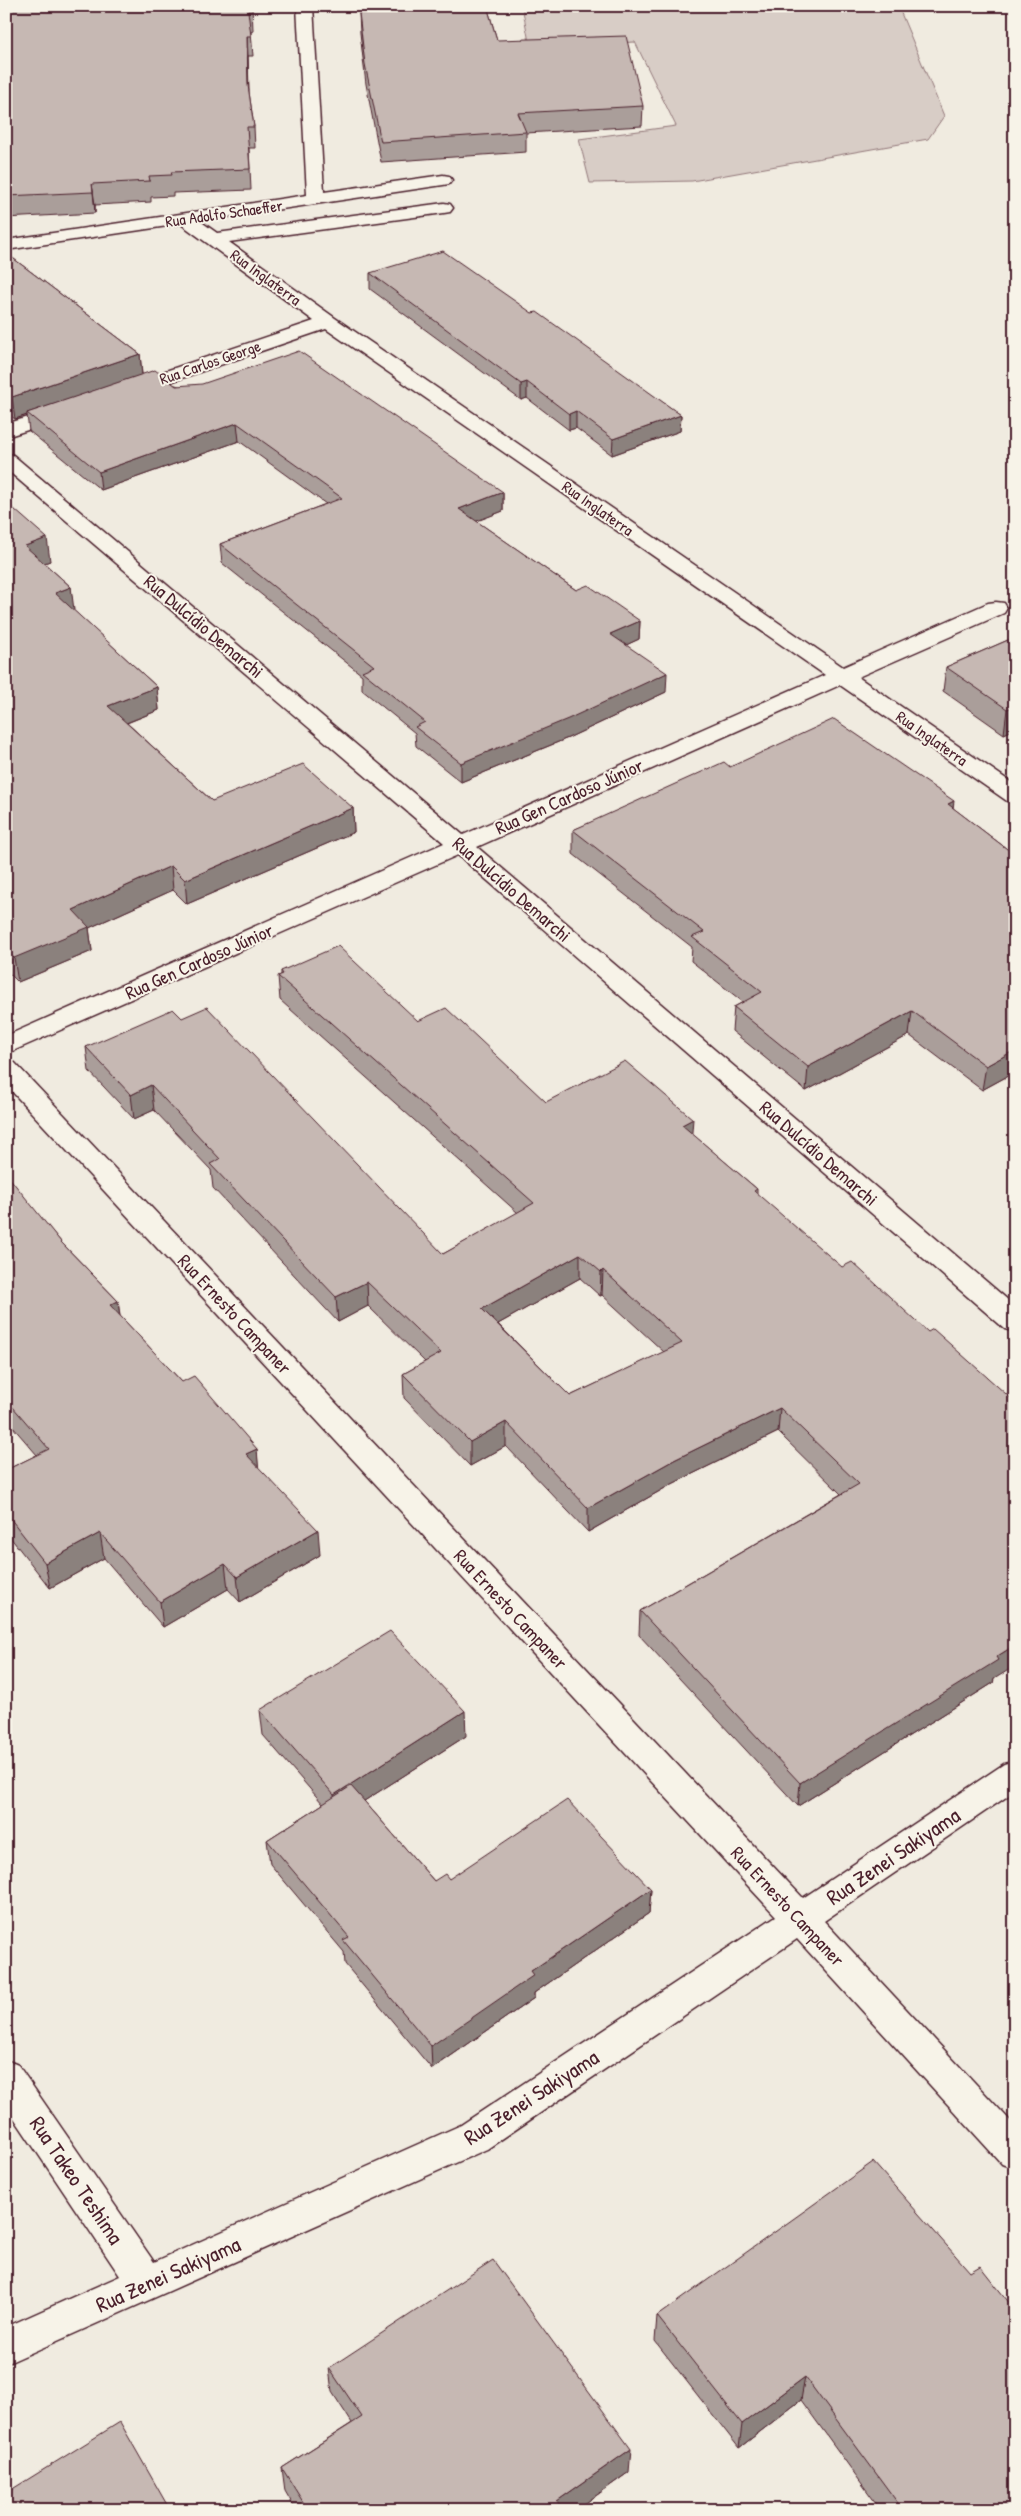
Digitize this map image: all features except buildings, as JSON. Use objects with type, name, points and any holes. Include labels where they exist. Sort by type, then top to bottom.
[{"type":"street","points":[[305,6],[316,199]]},
{"type":"street","name":"Rua Adolfo Schaeffer","points":[[6,245],[443,180]]},
{"type":"street","name":"Rua Adolfo Schaeffer","points":[[214,239],[444,208]]},
{"type":"street","name":"Rua Inglaterra","points":[[184,218],[328,322],[1015,796]]},
{"type":"street","name":"Rua Carlos George","points":[[110,396],[328,322]]},
{"type":"street","points":[[6,432],[82,406]]},
{"type":"street","name":"Rua Dulcídio Demarchi","points":[[6,459],[461,845],[1015,1322]]},
{"type":"street","name":"Rua Gen Cardoso Júnior","points":[[6,1046],[840,675],[996,608]]},
{"type":"street","name":"Rua Ernesto Campaner","points":[[6,1069],[800,1918],[1015,2152]]},
{"type":"street","name":"Rua Zenei Sakiyama","points":[[6,2346],[474,2137],[1015,1774]]},
{"type":"street","name":"Rua Takeo Teshima","points":[[6,2076],[147,2284]]},
{"type":"shaded area","points":[[522,6],[898,6],[944,116],[928,139],[692,181],[590,183],[579,139],[676,126],[635,42],[530,47]]}]
